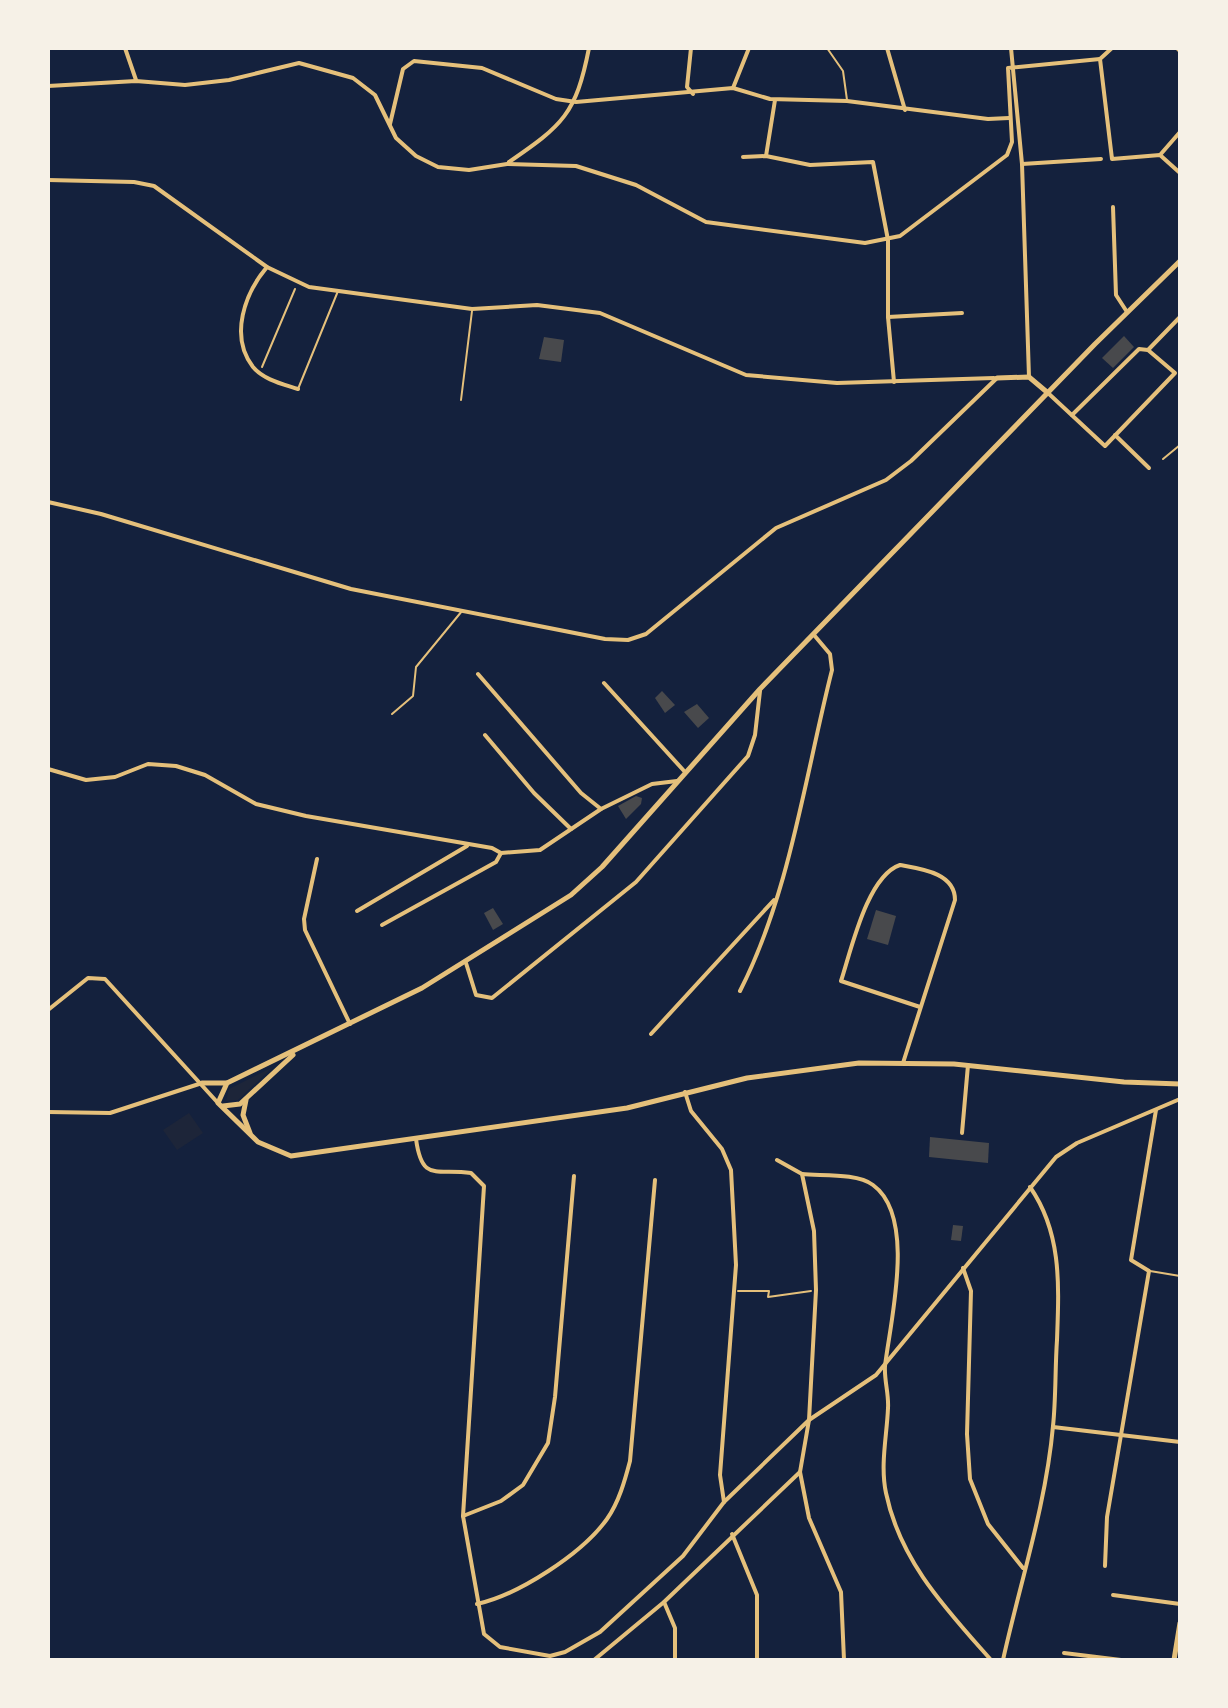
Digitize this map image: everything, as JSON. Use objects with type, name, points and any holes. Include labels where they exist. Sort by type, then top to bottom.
[{"type":"street","points":[[125,48],[136,81]]},
{"type":"street","points":[[507,164],[564,121],[576,102],[589,48]]},
{"type":"street","points":[[691,48],[687,87],[693,94]]},
{"type":"street","points":[[733,88],[749,48]]},
{"type":"street","points":[[887,48],[905,110]]},
{"type":"street","points":[[1011,48],[1022,164],[1029,377]]},
{"type":"street","points":[[48,86],[136,81],[185,85],[229,80],[299,63],[353,78],[375,95],[396,138],[416,156],[438,167],[469,170],[507,164],[576,166],[636,185],[706,222],[865,243],[888,240],[913,227],[1007,155],[1012,142],[1006,74],[1013,66],[1100,59],[1112,48]]},
{"type":"street","points":[[1100,59],[1112,159],[1160,155],[1180,132]]},
{"type":"street","points":[[390,124],[403,69],[414,61],[454,62],[482,68],[556,99],[576,102],[693,94],[733,88],[775,100],[847,101],[988,119],[1009,118]]},
{"type":"street","points":[[766,156],[775,100]]},
{"type":"street","points":[[1160,155],[1180,173]]},
{"type":"street","points":[[743,157],[766,156],[810,165],[873,162],[888,240],[888,317],[894,382]]},
{"type":"street","points":[[1022,164],[1101,159]]},
{"type":"street","points":[[48,180],[134,182],[154,186],[267,267],[297,284],[472,309],[537,305],[600,313],[746,375],[837,383],[1029,377],[1105,446],[1175,373],[1148,350],[1139,349],[1072,415]]},
{"type":"street","points":[[1113,207],[1116,295],[1129,313]]},
{"type":"street","points":[[48,1112],[110,1113],[202,1083],[227,1083],[350,1024],[466,963],[571,895],[602,867],[760,689],[1180,261]]},
{"type":"street","points":[[267,267],[248,294],[242,321],[244,347],[253,367],[298,389]]},
{"type":"street","points":[[888,317],[962,313]]},
{"type":"street","points":[[1148,350],[1180,317]]},
{"type":"street","points":[[48,502],[101,514],[351,589],[605,639],[638,638],[776,528],[886,480],[911,461],[997,378]]},
{"type":"street","points":[[1115,435],[1149,468]]},
{"type":"street","points":[[740,991],[761,946],[775,899],[833,664],[830,654],[814,635]]},
{"type":"street","points":[[478,674],[581,793],[601,809]]},
{"type":"street","points":[[604,683],[685,772]]},
{"type":"street","points":[[466,963],[476,995],[492,998],[636,882],[748,756],[755,735],[760,689]]},
{"type":"street","points":[[485,735],[534,793],[571,829]]},
{"type":"street","points":[[48,769],[86,780],[115,777],[148,764],[176,766],[205,775],[256,804],[306,816],[492,848],[501,853],[540,850],[601,809],[652,784],[677,781]]},
{"type":"street","points":[[357,911],[469,845]]},
{"type":"street","points":[[382,925],[496,862],[501,853]]},
{"type":"street","points":[[317,859],[305,908],[305,930],[350,1024]]},
{"type":"street","points":[[903,1063],[920,1007],[955,890],[946,878],[900,865],[886,874],[869,899],[841,981],[920,1007]]},
{"type":"street","points":[[651,1034],[775,899]]},
{"type":"street","points":[[48,1010],[88,978],[105,979],[252,1137],[273,1151],[291,1156],[627,1108],[685,1092],[819,1067],[903,1063],[968,1065],[1124,1082],[1180,1084]]},
{"type":"street","points":[[219,1104],[235,1106],[247,1098],[300,1049]]},
{"type":"street","points":[[962,1133],[968,1065]]},
{"type":"street","points":[[219,1104],[227,1083]]},
{"type":"street","points":[[685,1092],[691,1111],[722,1149],[731,1170],[735,1291],[720,1475],[724,1502]]},
{"type":"street","points":[[247,1098],[243,1115],[252,1137]]},
{"type":"street","points":[[416,1139],[419,1160],[425,1168],[436,1172],[471,1173],[484,1186],[463,1516],[480,1624],[491,1643],[550,1656],[565,1652],[600,1632],[683,1556],[724,1502],[809,1420],[861,1388],[886,1362],[1030,1187],[1065,1150],[1180,1099]]},
{"type":"street","points":[[1105,1566],[1107,1517],[1149,1271],[1131,1260],[1156,1110]]},
{"type":"street","points":[[777,1160],[802,1174],[862,1180],[875,1186],[884,1197],[892,1218],[898,1262],[892,1339],[886,1362],[889,1404],[885,1491],[893,1519],[929,1590],[991,1660]]},
{"type":"street","points":[[802,1174],[814,1231],[816,1290],[809,1420],[800,1472],[809,1518],[841,1592],[844,1660]]},
{"type":"street","points":[[463,1516],[501,1501],[523,1485],[548,1443],[574,1176]]},
{"type":"street","points":[[477,1604],[516,1591],[555,1564],[594,1534],[616,1502],[630,1461],[655,1180]]},
{"type":"street","points":[[1003,1660],[1053,1427],[1058,1291],[1056,1243],[1045,1208],[1030,1187]]},
{"type":"street","points":[[963,1268],[971,1291],[967,1434],[970,1479],[988,1524],[1023,1568]]},
{"type":"street","points":[[1053,1427],[1180,1442]]},
{"type":"street","points":[[594,1660],[664,1602],[800,1472]]},
{"type":"street","points":[[732,1534],[757,1595],[757,1660]]},
{"type":"street","points":[[1113,1595],[1180,1604]]},
{"type":"street","points":[[664,1602],[675,1628],[675,1660]]},
{"type":"street","points":[[1174,1660],[1180,1623]]},
{"type":"street","points":[[1064,1653],[1121,1660]]},
{"type":"lane","points":[[827,48],[843,71],[847,101]]},
{"type":"lane","points":[[298,389],[338,290]]},
{"type":"lane","points":[[461,400],[472,309]]},
{"type":"lane","points":[[392,714],[411,699],[416,689],[416,667],[462,610]]},
{"type":"lane","points":[[1149,1271],[1180,1276]]},
{"type":"path","points":[[261,373],[297,284]]},
{"type":"path","points":[[1163,459],[1180,445]]},
{"type":"path","points":[[735,1291],[769,1291],[768,1297],[783,1297],[816,1290]]},
{"type":"shaded area","points":[[273,1067],[238,1100],[226,1101],[229,1089]]},
{"type":"shaded area","points":[[189,1113],[203,1133],[177,1150],[163,1130]]},
{"type":"building","points":[[1124,336],[1134,347],[1113,368],[1102,358]]},
{"type":"building","points":[[544,337],[564,340],[561,362],[539,359]]},
{"type":"building","points":[[662,691],[675,705],[665,713],[655,698]]},
{"type":"building","points":[[697,704],[709,718],[698,728],[684,712]]},
{"type":"building","points":[[636,796],[642,798],[641,804],[626,819],[618,806]]},
{"type":"building","points":[[493,908],[503,924],[493,930],[484,913]]},
{"type":"building","points":[[876,910],[896,916],[888,945],[867,939]]},
{"type":"building","points":[[930,1137],[989,1143],[988,1163],[929,1157]]},
{"type":"building","points":[[953,1225],[963,1226],[961,1241],[951,1240]]}]
